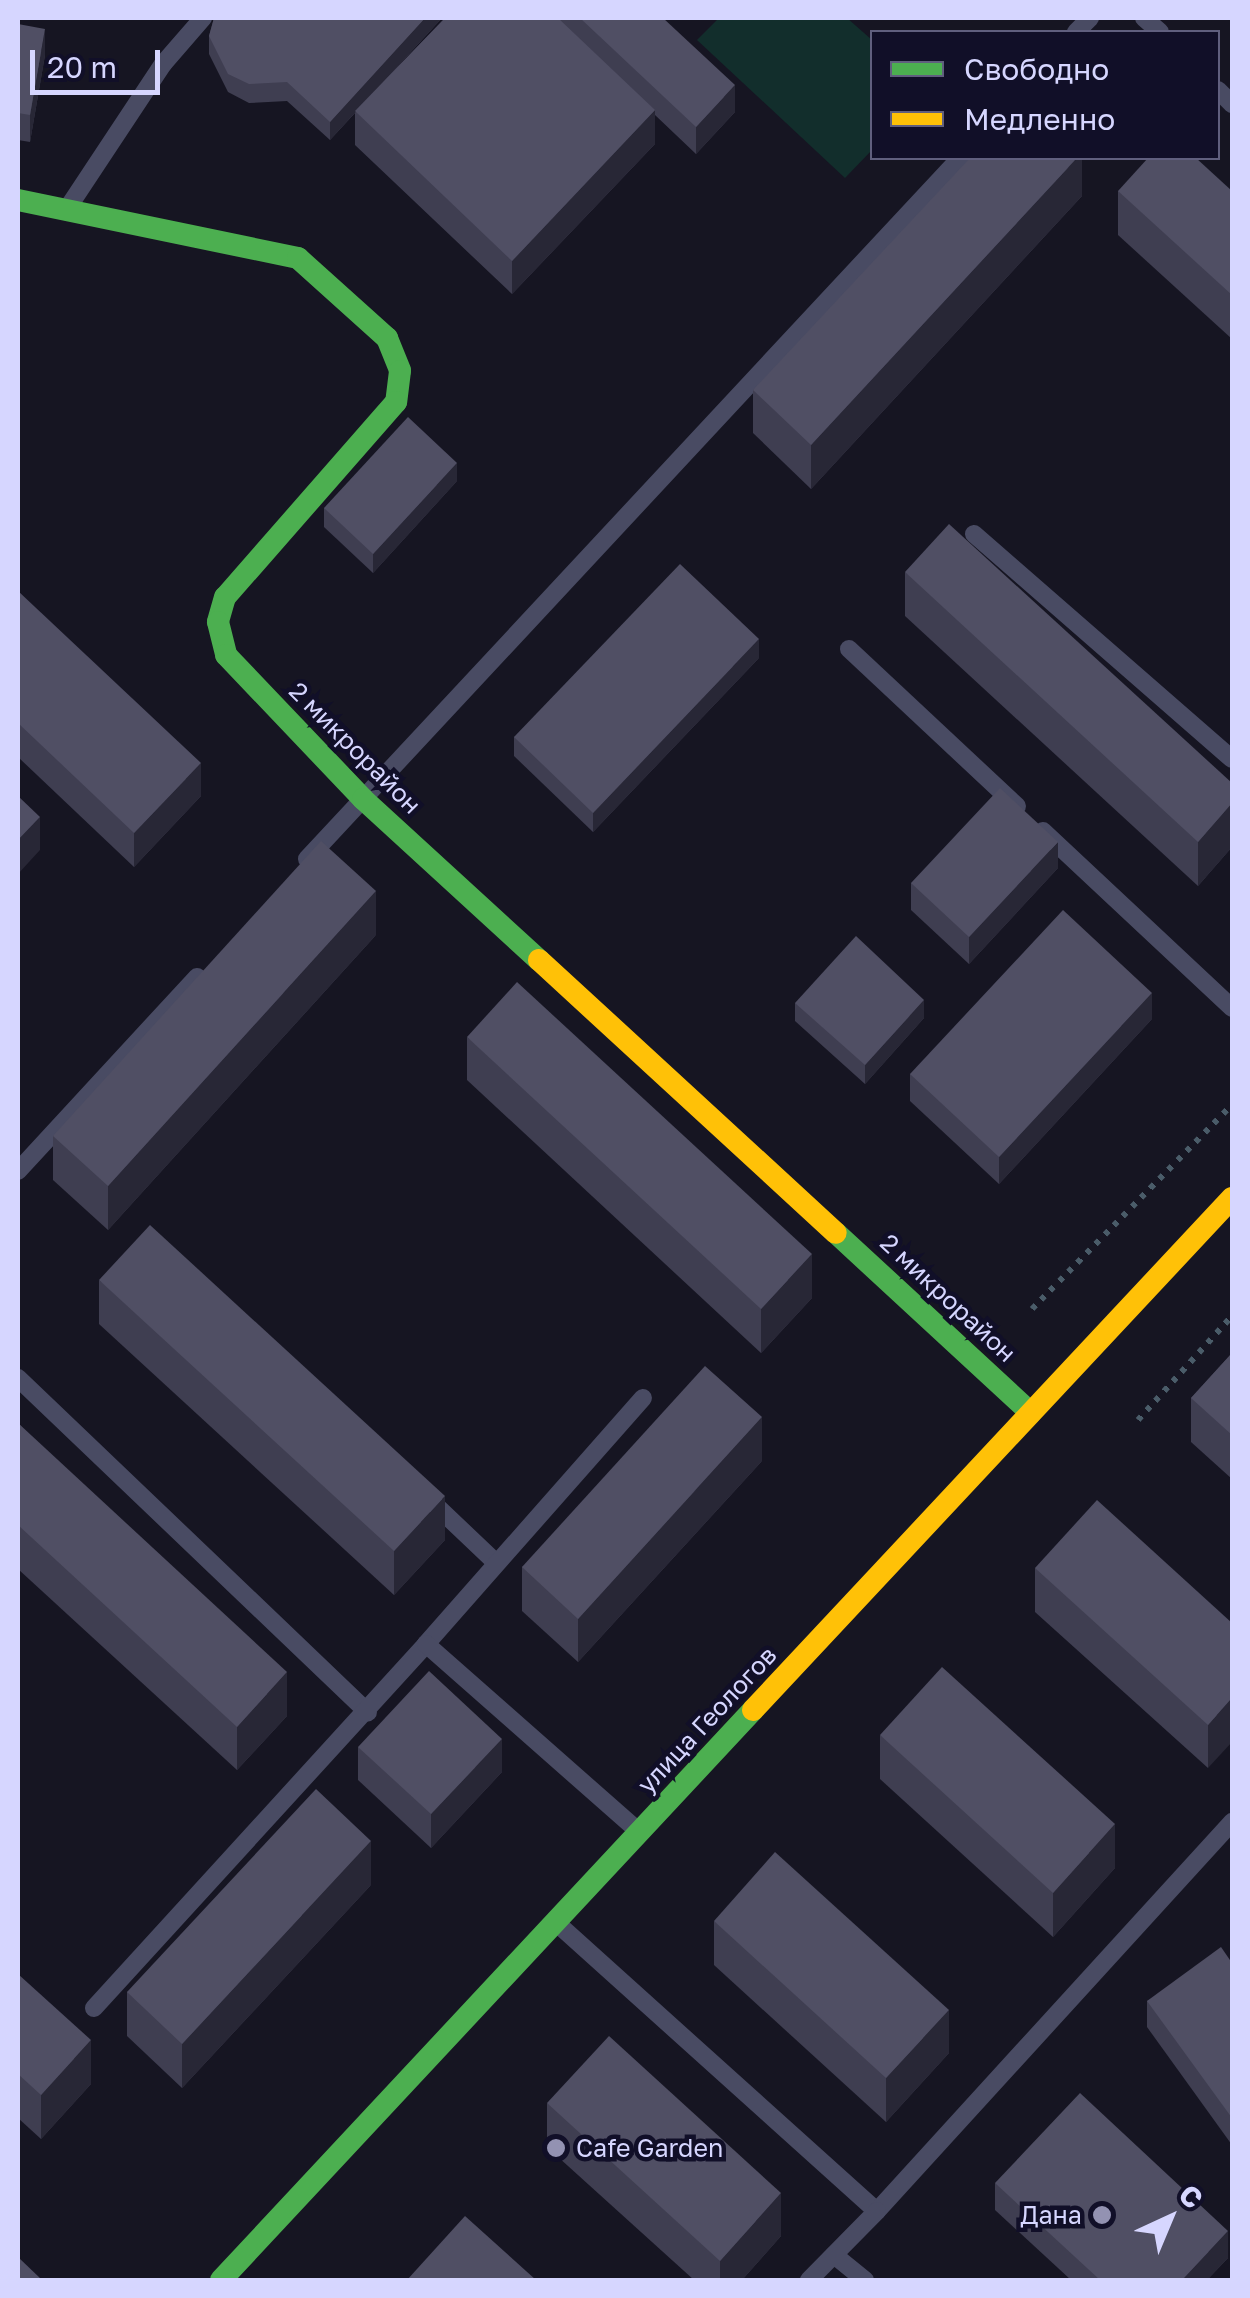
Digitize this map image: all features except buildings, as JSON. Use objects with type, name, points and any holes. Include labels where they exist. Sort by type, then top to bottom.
[{"type":"street","name":"2 микрорайон","points":[[18,200],[298,258],[387,338],[400,371],[396,402],[225,597],[218,622],[226,655],[362,799],[1031,1413]]},
{"type":"street","name":"улица Геологов","points":[[222,2280],[1232,1198]]},
{"type":"lane","points":[[68,208],[163,64],[203,18]]},
{"type":"lane","points":[[296,871],[958,160]]},
{"type":"lane","points":[[974,534],[1232,759]]},
{"type":"lane","points":[[849,649],[1232,1008]]},
{"type":"lane","points":[[18,1171],[216,956]]},
{"type":"lane","points":[[18,1378],[368,1714]]},
{"type":"lane","points":[[94,2008],[368,1714],[494,1560],[643,1398]]},
{"type":"lane","points":[[410,1482],[494,1560]]},
{"type":"lane","points":[[426,1644],[640,1832]]},
{"type":"lane","points":[[809,2280],[877,2211],[1232,1822]]},
{"type":"lane","points":[[556,1922],[877,2211]]},
{"type":"lane","points":[[834,2256],[864,2280]]},
{"type":"path","points":[[1032,1310],[1232,1105]]},
{"type":"path","points":[[1138,1420],[1232,1316]]},
{"type":"green space","points":[[719,18],[847,18],[870,38],[870,152],[845,178],[697,40]]},
{"type":"traffic: fast","points":[[18,200],[298,258],[387,338],[400,371],[396,402],[225,597],[218,622],[226,655],[363,799],[539,960]]},
{"type":"traffic: fast","points":[[836,1233],[1031,1413]]},
{"type":"traffic: fast","points":[[221,2280],[753,1710]]},
{"type":"traffic: slow","points":[[539,960],[836,1233]]},
{"type":"traffic: slow","points":[[753,1710],[1232,1198]]},
{"type":"place","name":"Cafe Garden","points":[[556,2148]]},
{"type":"place","name":"Дана","points":[[1102,2215]]}]
